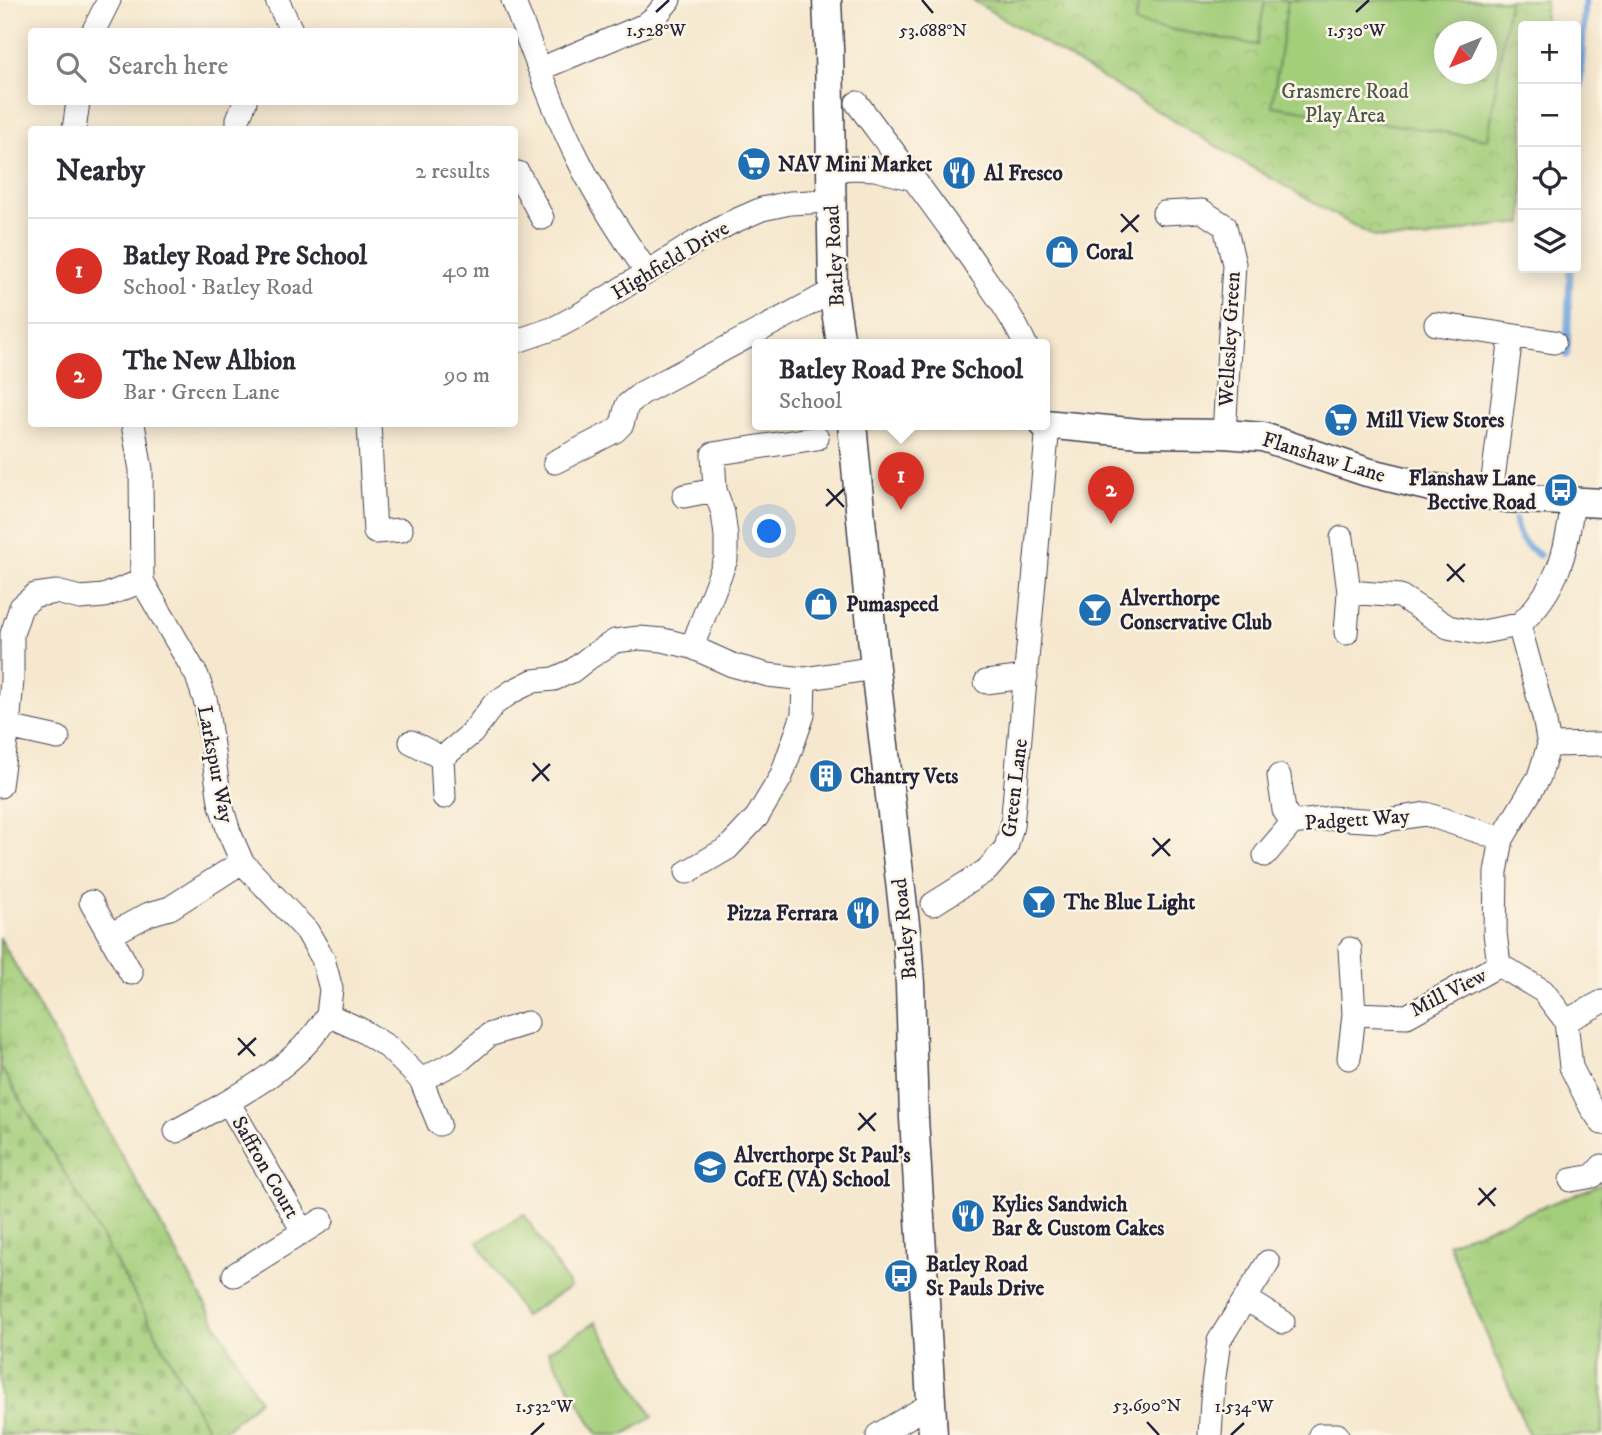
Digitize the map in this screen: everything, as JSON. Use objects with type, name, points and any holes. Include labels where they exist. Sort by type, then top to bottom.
[{"type":"street","points":[[95,28],[110,0]]},
{"type":"street","points":[[277,0],[290,28]]},
{"type":"street","points":[[513,0],[578,160],[605,210],[647,272]]},
{"type":"street","points":[[540,69],[645,25],[669,0]]},
{"type":"street","name":"Batley Road","points":[[827,0],[833,291],[840,339]]},
{"type":"street","points":[[857,103],[1015,321],[1023,339]]},
{"type":"street","points":[[75,126],[78,105]]},
{"type":"street","points":[[239,126],[238,119],[244,105]]},
{"type":"street","points":[[830,170],[875,169],[914,179]]},
{"type":"street","points":[[518,173],[522,197],[542,218]]},
{"type":"street","name":"Highfield Drive","points":[[518,341],[555,328],[581,314],[730,223],[762,209],[790,203],[831,201]]},
{"type":"street","name":"Wellesley Green","points":[[1164,213],[1202,212],[1225,226],[1234,264],[1224,434]]},
{"type":"street","points":[[555,462],[615,431],[622,424],[627,405],[642,393],[833,291]]},
{"type":"street","points":[[1436,324],[1554,342]]},
{"type":"street","points":[[1492,495],[1511,335]]},
{"type":"street","name":"Flanshaw Lane","points":[[1050,424],[1140,433],[1263,437],[1367,472],[1430,487],[1492,495],[1602,503]]},
{"type":"street","name":"Larkspur Way","points":[[134,427],[141,470],[142,580],[197,676],[205,703],[220,802],[229,832],[242,862],[307,931],[323,959],[331,989],[328,1016]]},
{"type":"street","points":[[369,427],[375,532],[401,530]]},
{"type":"street","name":"Batley Road","points":[[853,430],[875,668],[908,952],[933,1435]]},
{"type":"street","name":"Green Lane","points":[[933,904],[987,870],[1006,848],[1012,826],[1046,430]]},
{"type":"street","points":[[692,647],[726,559],[726,536],[723,513],[715,490],[713,454],[817,438]]},
{"type":"street","points":[[684,496],[715,490]]},
{"type":"street","points":[[1349,592],[1400,596],[1448,627],[1477,633],[1519,625],[1543,600],[1555,578],[1570,530],[1573,500]]},
{"type":"street","points":[[1342,538],[1349,592],[1346,633]]},
{"type":"street","points":[[0,786],[12,680],[12,634],[21,607],[35,595],[57,592],[80,598],[104,596],[142,580]]},
{"type":"street","points":[[1519,625],[1549,745],[1539,777],[1502,839],[1496,872],[1495,933],[1499,965],[1543,991],[1566,1021],[1571,1067],[1602,1123]]},
{"type":"street","points":[[442,758],[471,733],[494,704],[513,691],[533,681],[554,679],[572,671],[615,641],[639,638],[663,640],[692,647],[732,665],[768,675],[804,679],[875,668]]},
{"type":"street","points":[[986,682],[1026,677]]},
{"type":"street","points":[[687,873],[728,848],[757,817],[781,777],[803,715],[804,679]]},
{"type":"street","points":[[8,727],[58,738]]},
{"type":"street","points":[[411,742],[442,758]]},
{"type":"street","points":[[1549,745],[1602,744]]},
{"type":"street","points":[[442,758],[444,797]]},
{"type":"street","name":"Padgett Way","points":[[1279,776],[1284,810],[1292,823]]},
{"type":"street","name":"Padgett Way","points":[[1265,855],[1292,823],[1331,818],[1380,821],[1426,814],[1502,839]]},
{"type":"street","points":[[110,935],[149,914],[170,908],[242,862]]},
{"type":"street","points":[[91,902],[131,973]]},
{"type":"street","points":[[1349,1058],[1354,1014],[1350,949]]},
{"type":"street","name":"Mill View","points":[[1354,1014],[1407,1016],[1499,965]]},
{"type":"street","points":[[1566,1021],[1602,1002]]},
{"type":"street","points":[[328,1016],[361,1030],[387,1047],[421,1080],[439,1124]]},
{"type":"street","name":"Saffron Court","points":[[176,1131],[269,1076],[298,1053],[319,1031],[328,1016]]},
{"type":"street","points":[[421,1080],[460,1060],[489,1035],[527,1023]]},
{"type":"street","name":"Saffron Court","points":[[228,1102],[312,1226],[234,1275]]},
{"type":"street","points":[[1571,1180],[1593,1176],[1602,1167]]},
{"type":"street","points":[[1210,1435],[1219,1341],[1268,1262]]},
{"type":"street","points":[[1246,1299],[1283,1322]]},
{"type":"street","points":[[878,1435],[931,1404]]},
{"type":"street","points":[[1320,1435],[1336,1435]]},
{"type":"green space","name":"Grasmere Road Play Area","points":[[972,0],[1546,0],[1544,21],[1518,21],[1518,224],[1475,228],[1426,239],[1374,237]]},
{"type":"green space","points":[[1139,0],[1265,0],[1257,45],[1135,23]]},
{"type":"green space","points":[[1288,0],[1509,0],[1497,79],[1497,21],[1434,21],[1434,84],[1496,84],[1488,139],[1272,106]]},
{"type":"green space","points":[[0,938],[259,1400],[221,1432],[219,1430],[211,1435],[76,1192],[0,1066]]},
{"type":"green space","points":[[0,1066],[223,1435],[0,1435]]},
{"type":"green space","points":[[1602,1184],[1602,1435],[1529,1435],[1448,1243]]},
{"type":"green space","points":[[524,1214],[570,1287],[524,1316],[478,1242]]},
{"type":"green space","points":[[596,1322],[653,1417],[623,1435],[598,1435],[548,1351]]},
{"type":"waterway","points":[[1576,147],[1585,0]]},
{"type":"waterway","points":[[1567,355],[1570,273]]},
{"type":"waterway","points":[[1515,520],[1522,540],[1539,555]]},
{"type":"place","name":"NAV Mini Market","points":[[754,164]]},
{"type":"place","name":"Al Fresco","points":[[959,173]]},
{"type":"place","name":"Coral","points":[[1062,252]]},
{"type":"place","name":"Mill View Stores","points":[[1341,420]]},
{"type":"place","name":"Flanshaw Lane Bective Road","points":[[1561,490]]},
{"type":"place","name":"Batley Road Pre School","points":[[901,510]]},
{"type":"place","name":"The New Albion","points":[[1111,524]]},
{"type":"place","name":"Pumaspeed","points":[[821,604]]},
{"type":"place","name":"Alverthorpe Conservative Club","points":[[1095,610]]},
{"type":"place","name":"Chantry Vets","points":[[826,776]]},
{"type":"place","name":"The Blue Light","points":[[1039,902]]},
{"type":"place","name":"Pizza Ferrara","points":[[863,913]]},
{"type":"place","name":"Alverthorpe St Paul's CofE (VA) School","points":[[710,1167]]},
{"type":"place","name":"Kylies Sandwich Bar & Custom Cakes","points":[[968,1216]]},
{"type":"place","name":"Batley Road St Pauls Drive","points":[[901,1276]]}]
